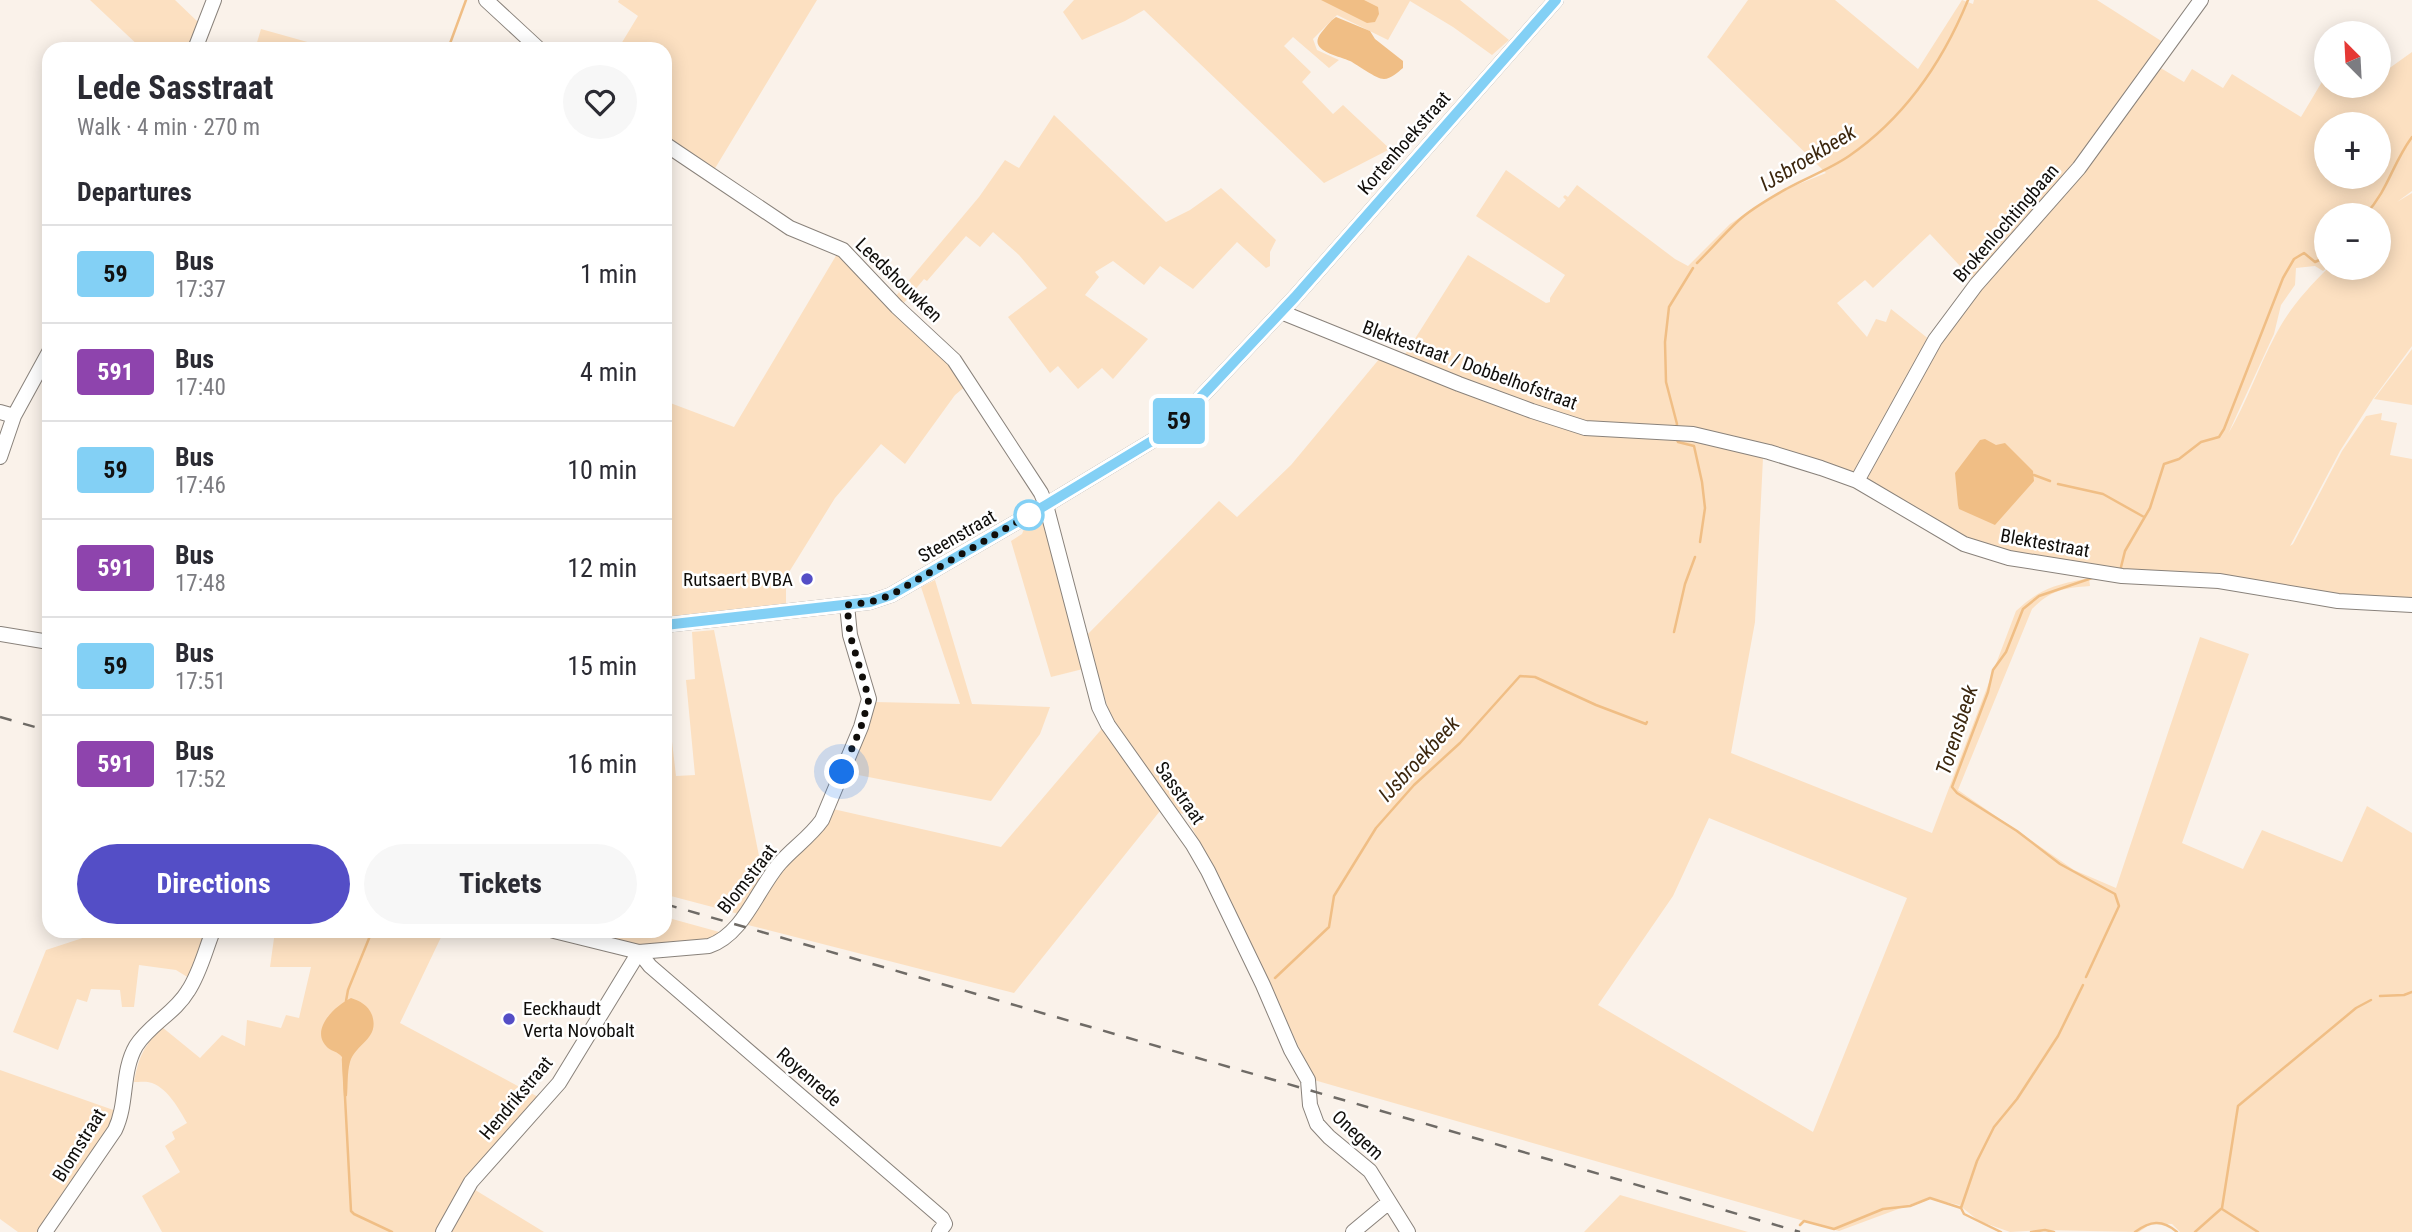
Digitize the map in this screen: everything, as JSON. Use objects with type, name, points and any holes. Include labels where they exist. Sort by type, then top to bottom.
[{"type":"street","points":[[198,42],[214,0]]},
{"type":"street","points":[[486,0],[532,42]]},
{"type":"street","name":"Kortenhoekstraat","points":[[1281,312],[1556,0]]},
{"type":"street","name":"Brokenlochtingbaan","points":[[1857,481],[1935,340],[1976,285],[2079,168],[2201,0]]},
{"type":"street","name":"Leedshouwken","points":[[672,150],[790,228],[843,250],[897,307],[954,360],[1046,505]]},
{"type":"street","name":"Blektestraat / Dobbelhofstraat","points":[[1281,312],[1471,388],[1585,428],[1693,434]]},
{"type":"street","name":"Steenstraat","points":[[672,624],[870,602],[891,595],[1170,430],[1281,312]]},
{"type":"street","points":[[0,457],[7,414],[42,362]]},
{"type":"street","name":"Blektestraat","points":[[1693,434],[1769,452],[1857,481],[1964,544],[2009,558],[2122,576],[2219,581],[2338,601],[2412,605]]},
{"type":"street","name":"Sasstraat","points":[[1046,505],[1099,707],[1108,725],[1203,862],[1263,985],[1291,1050],[1308,1080],[1310,1093]]},
{"type":"street","name":"Blomstraat","points":[[582,938],[639,952],[709,946],[723,939],[743,917],[779,864],[814,831],[822,820],[861,727],[869,699],[850,635],[847,605]]},
{"type":"street","points":[[0,634],[42,641]]},
{"type":"street","name":"Blomstraat","points":[[46,1232],[115,1130],[123,1111],[128,1066],[136,1047],[150,1029],[188,992],[210,938]]},
{"type":"street","name":"Hendrikstraat","points":[[443,1232],[471,1182],[559,1083],[639,952]]},
{"type":"street","name":"Royenrede","points":[[639,952],[650,965],[942,1218],[945,1224],[939,1232]]},
{"type":"street","name":"Onegem","points":[[1310,1093],[1311,1112],[1317,1124],[1365,1165],[1389,1202]]},
{"type":"street","points":[[1353,1232],[1389,1202],[1408,1232]]},
{"type":"shaded area","points":[[90,0],[175,0],[198,22],[191,42],[135,42]]},
{"type":"shaded area","points":[[817,0],[714,170],[672,141],[672,42],[622,42],[638,16],[618,2]]},
{"type":"shaded area","points":[[1074,0],[1460,0],[1509,40],[1492,55],[1410,1],[1388,40],[1337,15],[1313,39],[1317,50],[1339,60],[1329,68],[1293,37],[1284,46],[1311,72],[1302,82],[1333,114],[1343,105],[1390,149],[1324,183],[1144,10],[1082,40],[1063,12]]},
{"type":"shaded area","points":[[1321,0],[1364,0],[1378,7],[1379,14],[1375,22],[1367,23]]},
{"type":"shaded area","points":[[1748,0],[1835,0],[1918,69],[1962,0],[1973,4],[1974,0],[2097,0],[2166,44],[2076,168],[1975,282],[1930,234],[1873,288],[1865,280],[1837,303],[1867,337],[1876,319],[1886,322],[1891,309],[1930,340],[1855,476],[1811,459],[1593,425],[1543,411],[1404,356],[1468,255],[1546,303],[1550,302],[1565,275],[1476,216],[1506,170],[1559,208],[1566,200],[1563,197],[1568,197],[1577,185],[1688,266],[1730,224],[1777,193],[1826,173],[1707,57]]},
{"type":"shaded area","points":[[1336,17],[1370,31],[1375,39],[1403,61],[1403,68],[1384,79],[1326,52],[1318,44],[1318,39]]},
{"type":"shaded area","points":[[261,29],[307,42],[257,42]]},
{"type":"shaded area","points":[[2412,52],[2412,191],[2397,202],[2412,193],[2412,346],[2373,399],[2340,451],[2290,546],[2342,451],[2366,416],[2382,413],[2381,420],[2397,423],[2390,455],[2412,459],[2412,602],[2124,571],[2110,566],[2061,562],[1979,545],[1865,482],[1863,475],[1934,348],[2159,67],[2184,82],[2192,69],[2223,88],[2232,74],[2301,117],[2314,95],[2314,98],[2391,98],[2391,67]],"holes":[[[2314,203],[2391,203],[2391,280],[2316,280],[2280,326],[2228,434],[2274,334],[2281,305],[2295,285],[2296,268],[2314,266]]]},
{"type":"shaded area","points":[[1054,115],[1166,222],[1190,210],[1221,188],[1276,240],[1270,252],[1270,266],[1266,268],[1237,242],[1193,289],[1160,266],[1144,285],[1113,261],[1095,272],[1099,277],[1085,295],[1148,339],[1113,379],[1102,368],[1078,389],[1058,366],[1050,373],[1008,317],[1047,288],[1019,255],[993,232],[980,247],[966,236],[903,304],[895,297],[979,197],[1005,160],[1019,168]]},
{"type":"shaded area","points":[[837,254],[920,334],[967,385],[955,395],[905,464],[881,444],[835,498],[786,577],[786,604],[672,617],[672,404],[734,427]]},
{"type":"shaded area","points":[[2412,349],[2412,405],[2374,399]]},
{"type":"shaded area","points":[[1380,358],[1581,433],[1698,442],[1763,458],[1755,622],[1731,753],[1932,833],[2016,611],[2050,588],[2089,578],[2090,586],[2058,591],[2032,609],[1958,790],[2074,870],[2116,888],[2200,637],[2249,654],[2182,843],[2243,869],[2262,830],[2342,862],[2367,806],[2412,833],[2412,1232],[2180,1232],[2172,1224],[2152,1223],[2139,1232],[2010,1232],[1979,1221],[1959,1205],[1928,1198],[1839,1231],[1314,1080],[1251,944],[1185,814],[1160,811],[1014,993],[744,924],[769,887],[833,809],[1001,847],[1111,718],[1086,636],[1219,501],[1237,517],[1291,465]],"holes":[[[1709,818],[1907,898],[1813,1132],[1598,1005],[1673,896]]]},
{"type":"shaded area","points":[[1985,439],[1996,445],[2005,443],[2033,471],[2034,481],[1995,525],[1959,509],[1958,505],[1955,473],[1980,440]]},
{"type":"shaded area","points":[[1044,518],[1083,669],[1051,677],[1011,541],[1022,534],[1024,529]]},
{"type":"shaded area","points":[[935,580],[972,704],[1050,707],[1040,734],[991,801],[848,773],[875,702],[960,704],[921,587]]},
{"type":"shaded area","points":[[714,630],[763,876],[739,914],[672,896],[672,741],[676,776],[695,775],[686,680],[695,679],[692,632]]},
{"type":"shaded area","points":[[672,919],[723,933],[717,939],[648,949],[596,938],[672,938]]},
{"type":"shaded area","points":[[83,938],[204,938],[189,978],[176,970],[139,965],[134,1007],[122,1007],[120,990],[91,989],[87,1002],[77,999],[58,1050],[13,1032],[46,950]]},
{"type":"shaded area","points":[[274,938],[441,938],[400,1023],[542,1099],[438,1232],[162,1232],[142,1196],[180,1172],[165,1146],[175,1139],[172,1132],[187,1123],[173,1100],[158,1086],[150,1082],[134,1082],[143,1052],[162,1027],[200,1058],[222,1035],[245,1046],[247,1020],[281,1028],[286,1015],[299,1018],[311,967],[270,967]]},
{"type":"shaded area","points":[[351,998],[368,1009],[374,1023],[370,1035],[350,1062],[347,1096],[344,1097],[342,1057],[328,1048],[321,1034],[326,1019],[338,1006]]},
{"type":"shaded area","points":[[0,1070],[119,1112],[39,1232],[18,1232],[0,1219]]},
{"type":"shaded area","points":[[472,1188],[544,1232],[447,1232]]},
{"type":"shaded area","points":[[1620,1195],[1748,1232],[1584,1232]]},
{"type":"waterway","points":[[451,42],[466,0]]},
{"type":"waterway","name":"IJsbroekbeek","points":[[1697,263],[1749,212],[1788,188],[1842,161],[1887,124],[1920,87],[1934,66],[1968,0]]},
{"type":"waterway","name":"Torensbeek","points":[[2375,203],[2412,137]]},
{"type":"waterway","name":"Torensbeek","points":[[2121,567],[2125,551],[2150,508],[2164,464],[2179,459],[2201,442],[2219,437],[2283,278],[2294,259],[2304,253],[2314,261]]},
{"type":"waterway","name":"IJsbroekbeek","points":[[1676,428],[1666,382],[1665,342],[1669,307],[1693,268]]},
{"type":"waterway","name":"IJsbroekbeek","points":[[1676,438],[1678,442],[1694,446],[1705,508],[1700,542]]},
{"type":"waterway","points":[[2034,475],[2050,481]]},
{"type":"waterway","points":[[2058,484],[2103,494],[2144,517]]},
{"type":"waterway","name":"IJsbroekbeek","points":[[1674,632],[1685,584],[1695,557]]},
{"type":"waterway","name":"Torensbeek","points":[[2086,977],[2119,906],[2115,894],[2060,864],[1952,787],[1988,692],[1993,670],[2006,652],[2023,609],[2039,596],[2092,578]]},
{"type":"waterway","name":"IJsbroekbeek","points":[[1275,978],[1329,927],[1334,896],[1376,828],[1414,785],[1460,743],[1520,676],[1535,677],[1596,705],[1646,724],[1647,722]]},
{"type":"waterway","points":[[346,1001],[369,938]]},
{"type":"waterway","name":"Torensbeek","points":[[1800,1225],[1804,1221],[1834,1229],[1883,1209],[1910,1206],[1930,1198],[1961,1208],[1977,1161],[1994,1127],[2017,1099],[2058,1036],[2083,985]]},
{"type":"waterway","points":[[2380,996],[2412,992]]},
{"type":"waterway","points":[[2195,1232],[2222,1208],[2238,1106],[2356,1008],[2371,1000]]},
{"type":"waterway","points":[[343,1059],[351,1211],[392,1232]]},
{"type":"waterway","points":[[1961,1208],[1964,1214],[2001,1232]]},
{"type":"waterway","points":[[2222,1209],[2258,1232]]},
{"type":"waterway","points":[[2135,1232],[2156,1223],[2166,1225],[2177,1232]]},
{"type":"waterway","points":[[2031,1232],[2054,1232]]},
{"type":"railway","points":[[0,717],[42,729]]},
{"type":"railway","points":[[672,906],[1800,1232]]},
{"type":"bus line","name":"59","points":[[672,624],[870,602],[891,595],[1170,430],[1295,297],[1556,0]]},
{"type":"place","name":"Rutsaert BVBA","points":[[807,579]]},
{"type":"place","name":"Eeckhaudt Verta Novobalt","points":[[509,1019]]},
{"type":"route","points":[[842,772],[861,727],[869,699],[854,653],[847,605],[870,602],[891,595],[1029,515]]}]
